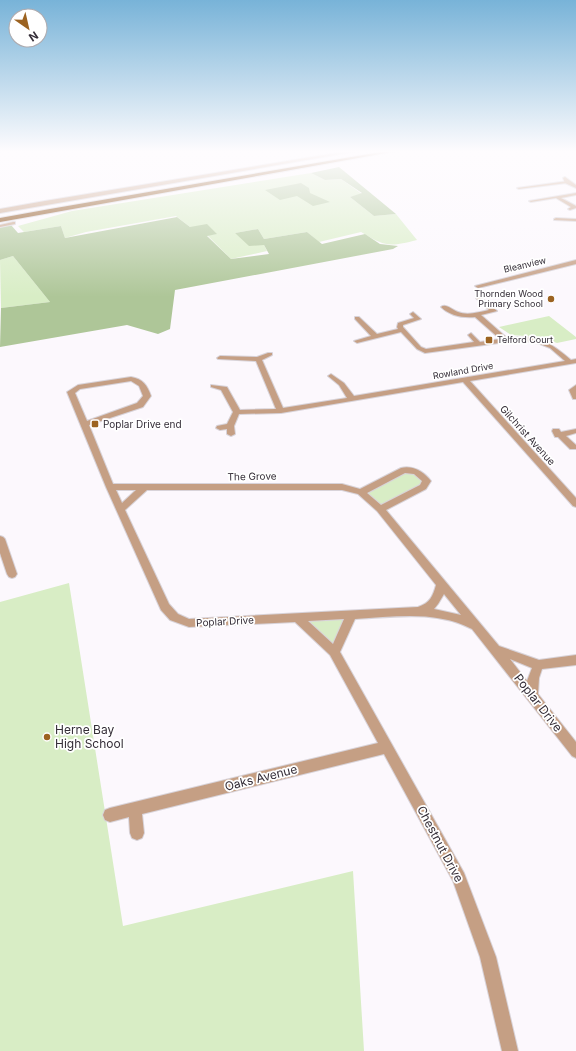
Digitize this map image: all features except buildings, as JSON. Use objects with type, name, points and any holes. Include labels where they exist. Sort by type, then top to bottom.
[{"type":"highway","points":[[0,216],[99,199]]},
{"type":"highway","points":[[0,220],[111,199]]},
{"type":"street","points":[[0,211],[64,199]]},
{"type":"street","points":[[531,201],[544,199]]},
{"type":"street","points":[[561,199],[575,207],[570,209]]},
{"type":"street","points":[[556,219],[576,220]]},
{"type":"street","points":[[0,226],[13,223]]},
{"type":"street","name":"Bleanview","points":[[478,286],[576,262]]},
{"type":"street","points":[[444,307],[461,316],[494,311],[479,298]]},
{"type":"street","points":[[413,314],[418,319],[400,324],[401,330],[419,348],[425,351],[522,338],[542,342],[573,361]]},
{"type":"street","points":[[476,314],[505,340]]},
{"type":"street","points":[[357,318],[375,336]]},
{"type":"street","points":[[357,341],[401,330]]},
{"type":"street","points":[[471,336],[479,344]]},
{"type":"street","points":[[220,358],[230,357],[239,359],[258,359],[270,354]]},
{"type":"street","points":[[258,359],[281,411]]},
{"type":"street","name":"Rowland Drive","points":[[237,412],[250,413],[281,411],[466,381],[573,361]]},
{"type":"street","points":[[331,376],[342,384],[352,399]]},
{"type":"street","name":"Poplar Drive","points":[[85,424],[140,405],[147,396],[144,386],[138,380],[131,379],[73,388],[71,393],[110,487],[165,607],[174,617],[189,623],[351,616],[419,611],[448,614],[463,619],[476,626],[576,752]]},
{"type":"street","name":"Gilchrist Avenue","points":[[466,381],[576,504]]},
{"type":"street","points":[[224,389],[230,382]]},
{"type":"street","points":[[213,386],[224,389],[237,412],[231,430],[220,428]]},
{"type":"street","points":[[576,387],[573,390],[576,397]]},
{"type":"street","points":[[573,447],[557,433],[576,431]]},
{"type":"street","points":[[361,492],[404,470],[418,472],[427,482],[423,487],[380,509]]},
{"type":"street","name":"The Grove","points":[[110,487],[143,489],[342,487],[361,492],[380,509],[441,586],[476,626]]},
{"type":"street","points":[[120,509],[143,489]]},
{"type":"street","points":[[0,539],[12,574]]},
{"type":"street","name":"Poplar Drive","points":[[419,611],[430,608],[436,602],[441,586]]},
{"type":"street","points":[[334,652],[351,616]]},
{"type":"street","name":"Chestnut Drive","points":[[298,618],[334,652],[459,878],[488,957],[510,1051]]},
{"type":"street","points":[[495,649],[538,665],[576,660]]},
{"type":"street","points":[[532,696],[533,678],[538,665]]},
{"type":"street","name":"Oaks Avenue","points":[[110,815],[387,747]]},
{"type":"street","points":[[135,809],[137,833]]},
{"type":"green space","points":[[147,199],[353,199],[374,216],[396,214],[417,240],[400,244],[388,244],[376,241],[361,232],[319,242],[307,232],[264,239],[258,229],[235,233],[264,245],[267,251],[231,259],[207,235],[216,234],[190,227],[176,216],[86,232],[65,238],[61,226],[24,232],[18,226],[72,211]]},
{"type":"green space","points":[[302,199],[323,199],[330,202],[313,206]]},
{"type":"green space","points":[[353,199],[378,199],[396,214],[374,216]]},
{"type":"green space","points":[[177,217],[190,227],[207,224],[217,234],[207,236],[231,259],[269,254],[264,245],[249,246],[235,233],[258,229],[264,239],[307,232],[322,244],[365,234],[380,244],[398,246],[393,249],[175,290],[170,329],[158,334],[127,325],[0,347],[1,308],[50,302],[13,256],[0,260],[0,227],[11,225],[18,233],[61,226],[65,238]]},
{"type":"green space","points":[[13,256],[50,302],[1,308],[0,260]]},
{"type":"green space","points":[[549,316],[576,337],[576,339],[557,343],[539,337],[511,335],[499,327]]},
{"type":"green space","points":[[412,470],[427,481],[380,509],[361,492]]},
{"type":"green space","name":"Herne Bay High School","points":[[69,583],[123,926],[353,871],[364,1051],[0,1051],[0,602]]},
{"type":"green space","points":[[351,616],[334,652],[298,618]]},
{"type":"place","name":"Thornden Wood Primary School","points":[[551,299]]},
{"type":"place","name":"Telford Court","points":[[489,340]]},
{"type":"place","name":"Poplar Drive end","points":[[95,424]]},
{"type":"place","name":"Herne Bay High School","points":[[47,737]]}]
